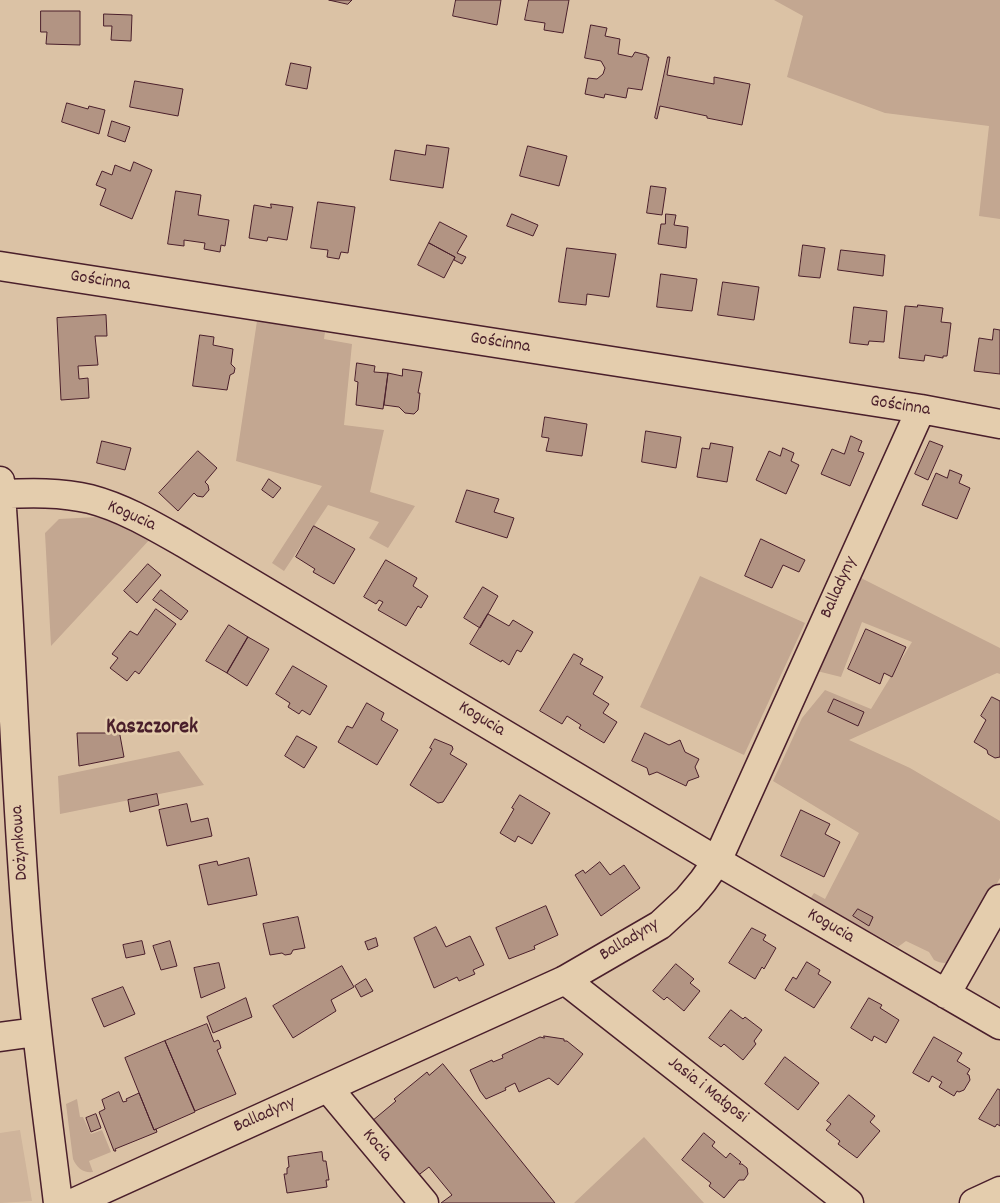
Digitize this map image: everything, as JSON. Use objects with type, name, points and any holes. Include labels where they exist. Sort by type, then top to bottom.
[{"type":"street","name":"Gościnna","points":[[0,266],[1000,424]]},
{"type":"street","name":"Balladyny","points":[[73,1203],[565,980],[660,925],[688,900],[717,861],[921,410]]},
{"type":"street","name":"Kogucia","points":[[0,488],[89,499],[145,521],[717,861],[1000,1025]]},
{"type":"street","name":"Dożynkowa","points":[[0,488],[26,912],[36,1032],[58,1203]]},
{"type":"street","points":[[946,994],[1000,899]]},
{"type":"street","name":"Jasia i Małgosi","points":[[565,980],[849,1203]]},
{"type":"street","points":[[0,1037],[36,1032]]},
{"type":"street","name":"Kocia","points":[[328,1088],[424,1203]]},
{"type":"street","points":[[974,1203],[1000,1191]]},
{"type":"shaded area","points":[[774,0],[1000,0],[1000,219],[979,216],[989,126],[885,113],[787,77],[803,16]]},
{"type":"shaded area","points":[[257,321],[325,332],[324,339],[352,344],[344,425],[384,430],[370,492],[415,506],[388,548],[369,538],[379,522],[328,505],[284,571],[272,563],[322,486],[236,461]]},
{"type":"shaded area","points":[[97,517],[152,537],[51,646],[45,533],[59,519]]},
{"type":"shaded area","points":[[700,576],[805,623],[744,755],[640,707]]},
{"type":"shaded area","points":[[859,577],[1000,648],[1000,674],[997,673],[849,740],[910,768],[1000,821],[1000,878],[955,960],[949,962],[942,963],[934,960],[929,952],[906,941],[898,947],[810,899],[814,893],[825,899],[859,833],[773,781],[802,718],[825,690],[871,709],[912,642],[862,622],[841,677],[817,671]]},
{"type":"shaded area","points":[[179,751],[204,785],[60,814],[58,776]]},
{"type":"shaded area","points":[[77,1099],[80,1117],[83,1117],[91,1134],[102,1130],[111,1152],[89,1161],[93,1172],[86,1172],[81,1169],[73,1159],[66,1104]]},
{"type":"shaded area","points":[[20,1130],[32,1201],[0,1203],[0,1133]]},
{"type":"shaded area","points":[[644,1137],[704,1203],[574,1203]]},
{"type":"building","points":[[329,0],[352,0],[348,4]]},
{"type":"building","points":[[456,0],[501,0],[497,25],[453,16]]},
{"type":"building","points":[[529,0],[569,0],[563,33],[544,30],[545,23],[525,20]]},
{"type":"building","points":[[41,11],[80,11],[80,45],[46,44],[47,32],[41,32]]},
{"type":"building","points":[[104,14],[132,15],[131,41],[111,40],[112,26],[104,26]]},
{"type":"building","points":[[591,25],[607,28],[605,36],[620,39],[618,54],[632,57],[635,52],[649,57],[642,90],[628,88],[626,98],[605,94],[604,98],[585,94],[588,78],[597,79],[603,74],[605,68],[601,61],[585,58]]},
{"type":"building","points":[[668,57],[670,57],[667,75],[714,84],[714,77],[750,84],[742,125],[660,106],[657,119],[655,118]]},
{"type":"building","points":[[291,63],[311,67],[307,89],[286,85]]},
{"type":"building","points":[[135,81],[183,89],[178,116],[130,107]]},
{"type":"building","points":[[67,103],[88,109],[89,106],[105,110],[99,134],[62,122]]},
{"type":"building","points":[[112,121],[130,127],[125,142],[108,136]]},
{"type":"building","points":[[427,145],[449,148],[443,188],[390,180],[395,150],[425,155]]},
{"type":"building","points":[[528,146],[567,156],[559,186],[520,176]]},
{"type":"building","points":[[134,162],[152,170],[132,219],[100,205],[106,189],[96,185],[102,171],[112,175],[115,165],[130,171]]},
{"type":"building","points":[[651,186],[666,188],[662,215],[647,213]]},
{"type":"building","points":[[176,191],[201,195],[198,215],[229,220],[225,246],[221,245],[220,252],[204,249],[205,243],[184,240],[184,246],[168,244]]},
{"type":"building","points":[[318,202],[355,207],[348,253],[341,252],[339,259],[327,257],[328,250],[311,248]]},
{"type":"building","points":[[271,204],[293,207],[287,240],[268,237],[267,241],[249,238],[254,205],[271,208]]},
{"type":"building","points":[[512,214],[538,225],[533,236],[507,226]]},
{"type":"building","points":[[666,214],[676,215],[674,225],[688,227],[686,248],[658,244],[661,224],[665,224]]},
{"type":"building","points":[[440,222],[467,236],[457,253],[466,257],[462,264],[454,260],[455,257],[429,243]]},
{"type":"building","points":[[429,243],[455,257],[444,278],[418,265]]},
{"type":"building","points":[[803,245],[825,248],[820,278],[799,276]]},
{"type":"building","points":[[567,248],[616,254],[609,297],[587,294],[586,305],[559,302]]},
{"type":"building","points":[[841,250],[885,255],[883,276],[838,270]]},
{"type":"building","points":[[661,274],[697,279],[692,311],[657,307]]},
{"type":"building","points":[[723,282],[759,287],[754,320],[718,315]]},
{"type":"building","points":[[918,305],[943,308],[941,322],[951,323],[947,356],[943,356],[943,358],[925,355],[924,361],[899,358],[905,306],[917,307]]},
{"type":"building","points":[[854,307],[887,311],[884,342],[869,341],[868,345],[850,343]]},
{"type":"building","points":[[106,315],[107,336],[95,336],[98,365],[78,366],[79,379],[88,378],[89,398],[61,400],[57,318]]},
{"type":"building","points":[[994,329],[1000,330],[1000,374],[974,371],[979,338],[992,340]]},
{"type":"building","points":[[200,335],[214,337],[213,345],[233,349],[231,364],[235,368],[234,373],[230,375],[227,390],[193,386]]},
{"type":"building","points":[[357,363],[375,366],[374,372],[388,373],[383,409],[356,405],[358,382],[355,381]]},
{"type":"building","points":[[403,369],[422,372],[418,393],[420,393],[418,410],[414,414],[405,413],[399,407],[384,405],[388,373],[402,376]]},
{"type":"building","points":[[545,417],[587,424],[582,456],[546,451],[549,438],[542,437]]},
{"type":"building","points":[[646,431],[681,437],[676,468],[642,462]]},
{"type":"building","points":[[851,436],[862,441],[858,451],[864,453],[850,486],[821,474],[832,449],[844,454]]},
{"type":"building","points":[[102,441],[131,448],[125,470],[97,463]]},
{"type":"building","points":[[930,441],[943,446],[928,480],[915,474]]},
{"type":"building","points":[[711,443],[733,447],[727,482],[697,477],[702,448],[709,449]]},
{"type":"building","points":[[783,448],[794,453],[791,461],[799,465],[786,494],[756,480],[769,451],[780,456]]},
{"type":"building","points":[[198,451],[217,468],[205,482],[209,490],[203,497],[197,496],[194,493],[178,511],[159,493]]},
{"type":"building","points":[[950,470],[962,475],[959,483],[970,488],[957,519],[922,505],[936,473],[947,478]]},
{"type":"building","points":[[269,479],[281,488],[273,498],[262,490]]},
{"type":"building","points":[[467,490],[499,499],[494,512],[514,518],[507,538],[456,522]]},
{"type":"building","points":[[314,526],[355,549],[334,584],[313,572],[315,569],[296,557]]},
{"type":"building","points":[[761,539],[805,560],[799,572],[783,565],[772,588],[745,576]]},
{"type":"building","points":[[386,560],[417,578],[413,586],[428,596],[421,608],[418,606],[406,626],[378,610],[383,602],[379,600],[376,604],[364,597]]},
{"type":"building","points":[[148,564],[161,575],[137,603],[124,591]]},
{"type":"building","points":[[483,587],[498,596],[480,628],[464,618]]},
{"type":"building","points":[[161,590],[188,611],[181,620],[153,600]]},
{"type":"building","points":[[156,609],[176,624],[139,674],[135,671],[127,681],[110,668],[118,658],[112,654],[130,631],[137,635]]},
{"type":"building","points":[[488,614],[509,626],[513,620],[533,632],[521,652],[517,650],[509,665],[470,644]]},
{"type":"building","points":[[229,625],[248,637],[227,673],[206,661]]},
{"type":"building","points":[[866,629],[906,647],[892,677],[884,673],[880,684],[848,669]]},
{"type":"building","points":[[248,637],[269,649],[247,686],[227,673]]},
{"type":"building","points":[[574,654],[583,659],[580,664],[603,677],[593,694],[609,704],[603,713],[617,722],[604,743],[579,728],[581,725],[567,716],[562,724],[540,711]]},
{"type":"building","points":[[293,666],[327,686],[310,715],[302,710],[299,714],[288,707],[290,703],[276,694]]},
{"type":"building","points":[[992,697],[1000,701],[1000,757],[995,758],[988,754],[987,750],[974,742],[986,720],[981,716]]},
{"type":"building","points":[[834,699],[864,712],[858,726],[828,712]]},
{"type":"building","points":[[367,703],[384,713],[381,720],[398,730],[377,765],[338,742],[347,726],[352,728]]},
{"type":"building","points":[[119,730],[124,757],[79,766],[77,733],[105,733]]},
{"type":"building","points":[[645,733],[669,745],[680,740],[685,752],[699,759],[695,767],[699,777],[688,781],[686,786],[657,772],[649,775],[647,768],[632,761]]},
{"type":"building","points":[[297,736],[317,747],[304,768],[285,756]]},
{"type":"building","points":[[435,739],[452,746],[453,749],[450,754],[467,764],[443,802],[438,803],[410,785],[432,749],[430,748]]},
{"type":"building","points":[[157,794],[159,805],[130,812],[128,800]]},
{"type":"building","points":[[520,795],[550,813],[532,844],[518,836],[515,842],[500,833]]},
{"type":"building","points":[[187,804],[191,822],[208,818],[212,836],[167,846],[159,810]]},
{"type":"building","points":[[801,810],[830,824],[825,834],[840,842],[824,877],[781,856]]},
{"type":"building","points":[[249,858],[257,895],[208,905],[199,865],[217,861],[218,865]]},
{"type":"building","points":[[600,862],[610,875],[624,865],[640,888],[601,916],[575,875],[583,870],[585,873]]},
{"type":"building","points":[[546,906],[558,935],[534,946],[535,949],[509,959],[496,928]]},
{"type":"building","points":[[858,909],[873,917],[869,926],[853,916]]},
{"type":"building","points":[[298,917],[305,948],[293,950],[291,954],[270,955],[263,924]]},
{"type":"building","points":[[436,927],[446,947],[470,936],[484,965],[473,970],[475,974],[459,981],[457,977],[434,988],[414,938]]},
{"type":"building","points":[[752,928],[766,935],[763,940],[776,948],[764,969],[762,967],[755,979],[729,963]]},
{"type":"building","points":[[376,938],[378,946],[368,950],[365,942]]},
{"type":"building","points":[[142,941],[145,954],[126,958],[123,945]]},
{"type":"building","points":[[170,941],[177,966],[161,970],[153,946]]},
{"type":"building","points":[[807,962],[820,970],[818,974],[831,982],[814,1008],[785,990],[793,977],[796,979]]},
{"type":"building","points":[[219,963],[225,988],[201,998],[194,968]]},
{"type":"building","points":[[676,964],[694,979],[690,983],[700,991],[684,1011],[667,997],[664,1000],[653,991]]},
{"type":"building","points":[[342,966],[354,987],[331,1000],[336,1011],[293,1038],[273,1006]]},
{"type":"building","points":[[366,979],[373,991],[361,997],[355,986]]},
{"type":"building","points":[[123,987],[135,1014],[104,1027],[92,999]]},
{"type":"building","points":[[246,998],[252,1017],[213,1033],[207,1017]]},
{"type":"building","points":[[869,998],[882,1005],[880,1008],[899,1020],[886,1043],[874,1036],[872,1041],[851,1028]]},
{"type":"building","points":[[731,1010],[743,1019],[745,1017],[762,1030],[754,1041],[756,1044],[743,1060],[724,1044],[721,1047],[709,1038]]},
{"type":"building","points":[[207,1024],[214,1042],[219,1041],[221,1048],[217,1050],[236,1094],[195,1111],[165,1041]]},
{"type":"building","points":[[544,1036],[564,1039],[564,1041],[567,1041],[583,1054],[558,1085],[549,1078],[519,1092],[515,1083],[505,1088],[506,1090],[486,1099],[470,1070],[492,1060],[493,1062],[503,1058],[502,1055],[540,1037],[544,1038]]},
{"type":"building","points":[[934,1037],[962,1053],[957,1061],[970,1069],[967,1074],[970,1080],[964,1090],[957,1091],[954,1096],[939,1087],[942,1082],[932,1076],[929,1082],[913,1073]]},
{"type":"building","points":[[165,1041],[195,1112],[154,1130],[125,1058]]},
{"type":"building","points":[[785,1057],[819,1083],[798,1110],[765,1084]]},
{"type":"building","points":[[443,1064],[555,1203],[441,1203],[452,1195],[429,1167],[416,1177],[372,1121],[396,1101],[394,1099],[427,1072],[429,1075]]},
{"type":"building","points":[[998,1089],[1000,1090],[1000,1126],[997,1124],[995,1127],[979,1119]]},
{"type":"building","points":[[119,1092],[123,1102],[139,1093],[154,1130],[156,1129],[157,1132],[114,1151],[99,1112],[105,1109],[102,1100]]},
{"type":"building","points":[[849,1095],[875,1116],[870,1122],[880,1131],[857,1158],[838,1144],[840,1141],[826,1130],[831,1124],[827,1121]]},
{"type":"building","points":[[96,1114],[101,1128],[91,1132],[86,1118]]},
{"type":"building","points":[[704,1133],[715,1142],[712,1146],[726,1158],[730,1153],[741,1162],[739,1164],[747,1168],[748,1174],[744,1180],[739,1180],[724,1198],[709,1186],[711,1183],[682,1160]]},
{"type":"building","points":[[322,1152],[323,1161],[326,1161],[329,1180],[326,1180],[327,1187],[287,1193],[284,1174],[287,1174],[287,1168],[289,1167],[288,1157]]},
{"type":"district","name":"Kaszczorek","points":[[152,729]]}]
